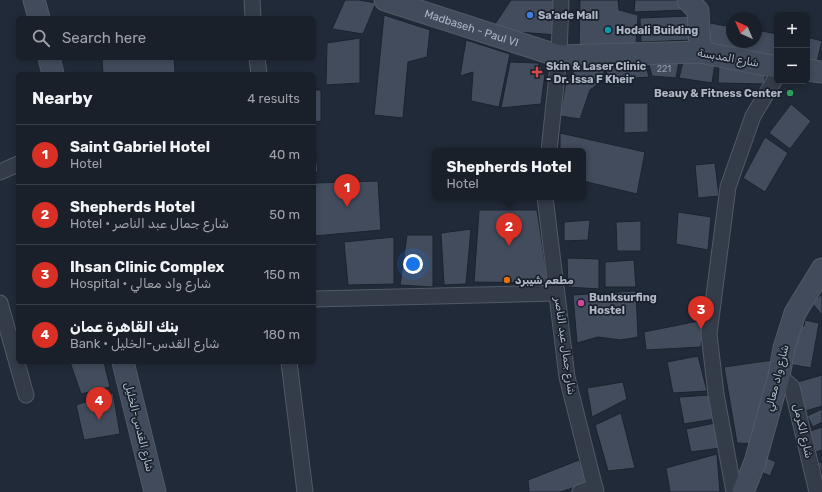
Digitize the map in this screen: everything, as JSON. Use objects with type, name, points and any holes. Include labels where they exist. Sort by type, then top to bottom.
[{"type":"street","points":[[34,0],[38,16]]},
{"type":"street","points":[[252,0],[253,16]]},
{"type":"street","name":"Madbaseh - Paul VI","points":[[387,0],[559,56]]},
{"type":"street","points":[[549,148],[559,56],[561,0]]},
{"type":"street","points":[[688,0],[698,12],[700,52]]},
{"type":"street","name":"شارع المدبسة","points":[[559,56],[700,52],[774,66]]},
{"type":"street","points":[[49,60],[52,72]]},
{"type":"street","points":[[257,60],[259,72]]},
{"type":"street","points":[[810,70],[822,72]]},
{"type":"street","points":[[734,492],[716,394],[709,334],[728,187],[753,116],[774,81]]},
{"type":"street","points":[[0,172],[16,165]]},
{"type":"street","name":"شارع جمال عبد الناصر","points":[[545,200],[567,377],[596,490]]},
{"type":"street","name":"شارع واد معالي","points":[[743,492],[755,462],[784,348],[795,312],[822,269]]},
{"type":"street","points":[[316,299],[557,293]]},
{"type":"street","points":[[0,303],[16,360]]},
{"type":"street","points":[[17,364],[26,395]]},
{"type":"street","name":"شارع القدس-الخليل","points":[[123,364],[155,492]]},
{"type":"street","points":[[289,364],[305,492]]},
{"type":"street","name":"شارع الكرمل","points":[[778,376],[792,387],[817,492]]},
{"type":"street","points":[[580,492],[596,490]]},
{"type":"building","points":[[345,0],[359,0],[376,3],[363,34],[332,29]]},
{"type":"building","name":"Sa'ade Mall","points":[[511,0],[559,0],[557,35],[491,30]]},
{"type":"building","name":"Hodali Building","points":[[580,0],[618,0],[619,10],[638,15],[636,45],[579,49]]},
{"type":"building","points":[[635,0],[679,0],[687,10],[634,12]]},
{"type":"building","points":[[384,15],[430,30],[427,57],[408,62],[403,118],[374,115]]},
{"type":"building","points":[[690,16],[692,40],[641,42],[640,18]]},
{"type":"building","points":[[710,23],[726,26],[726,48],[762,48],[762,31],[774,33],[774,57],[709,45]]},
{"type":"building","points":[[360,38],[360,83],[326,85],[327,43]]},
{"type":"building","points":[[810,38],[822,41],[817,62],[810,61]]},
{"type":"building","points":[[466,40],[510,54],[499,107],[471,101],[473,72],[460,76]]},
{"type":"building","points":[[102,60],[174,60],[175,72],[103,72]]},
{"type":"building","points":[[648,61],[679,61],[676,78],[652,76]]},
{"type":"building","points":[[510,62],[538,63],[545,74],[541,104],[501,108]]},
{"type":"building","points":[[645,62],[649,77],[608,80],[605,66]]},
{"type":"building","points":[[683,62],[715,63],[712,83],[679,78]]},
{"type":"building","points":[[719,65],[765,68],[765,84],[718,83]]},
{"type":"building","points":[[603,66],[605,79],[590,90],[580,119],[560,116],[565,87],[572,73],[581,67]]},
{"type":"building","points":[[316,90],[321,90],[321,121],[316,122]]},
{"type":"building","points":[[624,103],[648,103],[648,132],[624,133]]},
{"type":"building","points":[[791,104],[811,121],[790,149],[769,133]]},
{"type":"building","points":[[560,133],[645,152],[637,194],[586,182],[586,148],[560,148]]},
{"type":"building","points":[[765,137],[788,153],[765,192],[743,178]]},
{"type":"building","points":[[316,156],[318,172],[316,172]]},
{"type":"building","points":[[715,163],[719,196],[698,198],[695,165]]},
{"type":"building","points":[[378,181],[381,230],[316,236],[316,183]]},
{"type":"building","points":[[479,210],[537,210],[548,283],[474,282]]},
{"type":"building","points":[[678,212],[711,217],[708,250],[676,244]]},
{"type":"building","points":[[590,220],[588,240],[564,241],[564,222]]},
{"type":"building","points":[[641,221],[641,251],[617,251],[616,222]]},
{"type":"building","points":[[471,229],[466,284],[444,285],[441,233]]},
{"type":"building","points":[[407,235],[433,235],[433,287],[400,285]]},
{"type":"building","points":[[394,237],[394,284],[348,285],[344,242]]},
{"type":"building","points":[[567,258],[599,259],[599,289],[568,287]]},
{"type":"building","points":[[634,260],[636,287],[605,287],[605,262]]},
{"type":"building","points":[[636,291],[638,337],[621,340],[598,337],[577,343],[573,295]]},
{"type":"building","points":[[822,294],[822,315],[812,303]]},
{"type":"building","points":[[703,320],[701,347],[646,350],[644,332]]},
{"type":"building","points":[[805,320],[819,323],[811,368],[788,364],[794,325],[804,326]]},
{"type":"building","points":[[698,356],[707,391],[673,393],[667,362]]},
{"type":"building","points":[[773,360],[756,444],[737,443],[724,367]]},
{"type":"building","points":[[71,364],[104,364],[110,387],[81,394]]},
{"type":"building","points":[[822,375],[822,406],[802,412],[794,383]]},
{"type":"building","points":[[623,382],[627,399],[592,417],[587,388]]},
{"type":"building","points":[[113,393],[120,434],[84,440],[76,405]]},
{"type":"building","points":[[711,395],[715,419],[684,424],[679,397]]},
{"type":"building","points":[[822,409],[822,422],[813,427],[807,416]]},
{"type":"building","points":[[621,413],[635,468],[608,471],[595,425]]},
{"type":"building","points":[[715,423],[720,448],[691,452],[686,429]]},
{"type":"building","points":[[822,427],[822,450],[816,452],[810,431]]},
{"type":"building","points":[[717,454],[720,492],[670,492],[666,468]]},
{"type":"building","points":[[765,457],[776,462],[770,476],[759,471]]},
{"type":"building","points":[[579,460],[589,483],[560,492],[529,492],[528,480]]},
{"type":"building","points":[[822,462],[822,473],[818,463]]},
{"type":"place","name":"Sa'ade Mall","points":[[530,15]]},
{"type":"place","name":"Hodali Building","points":[[608,30]]},
{"type":"place","name":"Skin & Laser Clinic - Dr. Issa F Kheir","points":[[537,72]]},
{"type":"place","name":"Beauy & Fitness Center","points":[[790,93]]},
{"type":"place","name":"Saint Gabriel Hotel","points":[[347,207]]},
{"type":"place","name":"Shepherds Hotel","points":[[509,246]]},
{"type":"place","name":"مطعم شيبرد","points":[[507,280]]},
{"type":"place","name":"Bunksurfing Hostel","points":[[581,303]]},
{"type":"place","name":"Ihsan Clinic Complex","points":[[701,329]]},
{"type":"place","name":"بنك القاهرة عمان","points":[[99,420]]}]
